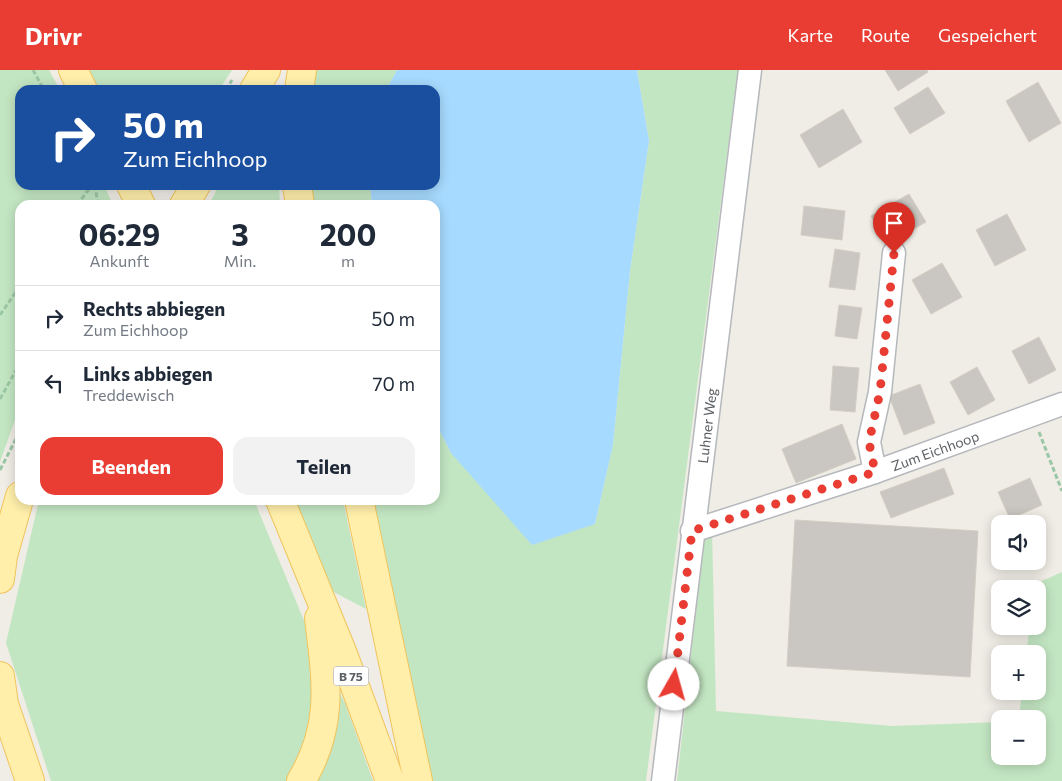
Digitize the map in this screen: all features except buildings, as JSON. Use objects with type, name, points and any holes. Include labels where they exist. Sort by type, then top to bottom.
[{"type":"main road","points":[[73,70],[80,85]]},
{"type":"main road","points":[[257,85],[266,70]]},
{"type":"main road","points":[[300,85],[302,70]]},
{"type":"main road","points":[[0,579],[3,556],[17,505]]},
{"type":"main road","name":"B 75","points":[[282,505],[314,582],[390,781]]},
{"type":"main road","points":[[360,505],[418,781]]},
{"type":"main road","points":[[301,781],[312,762],[323,728],[327,691],[314,582]]},
{"type":"main road","points":[[0,676],[4,704],[15,743],[30,781]]},
{"type":"main road","points":[[15,743],[40,781]]},
{"type":"street","name":"Luhner Weg","points":[[663,781],[692,531],[750,70]]},
{"type":"street","points":[[875,472],[869,442],[880,392],[894,253]]},
{"type":"street","name":"Zum Eichhoop","points":[[692,531],[875,472],[1062,404]]},
{"type":"path","points":[[33,70],[41,85]]},
{"type":"path","points":[[0,315],[15,293]]},
{"type":"path","points":[[0,399],[15,372]]},
{"type":"path","points":[[1033,415],[1062,491]]},
{"type":"path","points":[[0,470],[15,442]]},
{"type":"green space","points":[[0,70],[49,70],[57,85],[15,85],[15,190],[106,190],[111,200],[15,200],[15,420],[0,462]]},
{"type":"green space","points":[[88,70],[232,70],[222,85],[96,85]]},
{"type":"green space","points":[[315,70],[397,70],[389,85],[312,85]]},
{"type":"green space","points":[[637,70],[738,70],[646,781],[432,781],[374,505],[440,505],[440,432],[451,453],[595,524],[613,445],[630,271],[649,141]]},
{"type":"green space","points":[[216,190],[279,190],[280,200],[212,200]]},
{"type":"green space","points":[[310,190],[370,190],[372,200],[312,200]]},
{"type":"green space","points":[[38,505],[256,505],[305,623],[345,703],[373,781],[51,781],[6,643]]},
{"type":"green space","points":[[296,505],[344,505],[366,609],[328,589]]},
{"type":"green space","points":[[712,529],[716,711],[892,726],[991,722],[991,765],[1046,765],[1046,710],[1020,710],[1021,700],[1046,700],[1046,645],[1027,645],[1029,635],[1046,635],[1046,580],[1044,580],[1062,572],[1062,781],[677,781],[705,530]]},
{"type":"water","points":[[397,70],[637,70],[649,141],[630,271],[613,445],[595,524],[532,545],[451,453],[440,432],[440,200],[372,200],[370,190],[440,190],[440,85],[389,85]]},
{"type":"route","points":[[674,685],[692,531],[875,472],[869,442],[880,392],[894,253]]}]
